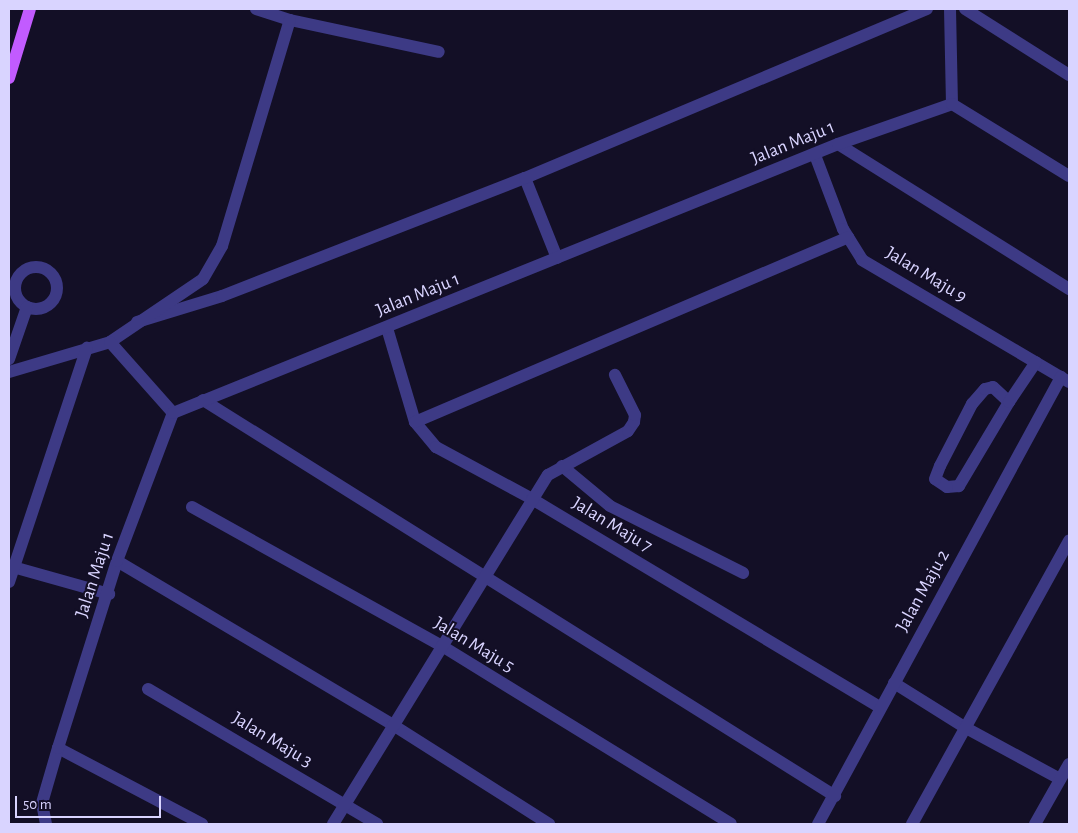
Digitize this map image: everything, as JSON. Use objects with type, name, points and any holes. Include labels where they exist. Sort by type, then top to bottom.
[{"type":"main road","points":[[9,78],[30,9]]},
{"type":"street","points":[[256,9],[290,20],[439,52]]},
{"type":"street","points":[[137,322],[222,296],[526,178],[927,9]]},
{"type":"street","points":[[950,9],[952,104],[1069,176]]},
{"type":"street","points":[[965,9],[1069,75]]},
{"type":"street","points":[[9,372],[110,342],[203,279],[222,246],[290,20]]},
{"type":"street","name":"Jalan Maju 1","points":[[46,824],[42,803],[58,748],[109,594],[118,561],[162,433],[172,413],[387,328],[838,144],[952,104]]},
{"type":"street","points":[[838,144],[1069,289]]},
{"type":"street","name":"Jalan Maju 9","points":[[815,155],[848,238],[862,260],[1065,380]]},
{"type":"street","points":[[526,178],[557,258]]},
{"type":"street","points":[[415,422],[848,238]]},
{"type":"street","points":[[9,358],[27,307]]},
{"type":"street","name":"Jalan Maju 7","points":[[387,328],[415,422],[436,447],[532,499],[880,707]]},
{"type":"street","points":[[110,342],[172,413]]},
{"type":"street","points":[[9,582],[12,568],[87,348]]},
{"type":"street","points":[[1009,402],[993,387],[985,389],[972,404],[936,479],[946,488],[959,486],[1009,402],[1036,362]]},
{"type":"street","points":[[333,824],[548,475],[628,431],[634,422],[635,415],[615,375]]},
{"type":"street","name":"Jalan Maju 2","points":[[818,824],[835,796],[880,707],[1065,380]]},
{"type":"street","points":[[203,400],[835,796]]},
{"type":"street","points":[[562,466],[610,506],[742,573]]},
{"type":"street","name":"Jalan Maju 5","points":[[192,507],[442,646],[730,824]]},
{"type":"street","points":[[912,824],[1069,541]]},
{"type":"street","points":[[118,561],[394,725],[549,824]]},
{"type":"street","points":[[12,568],[109,594]]},
{"type":"street","points":[[894,683],[966,728],[1060,779]]},
{"type":"street","name":"Jalan Maju 3","points":[[148,689],[377,824]]},
{"type":"street","points":[[58,748],[202,824]]},
{"type":"street","points":[[1035,824],[1069,764]]}]
